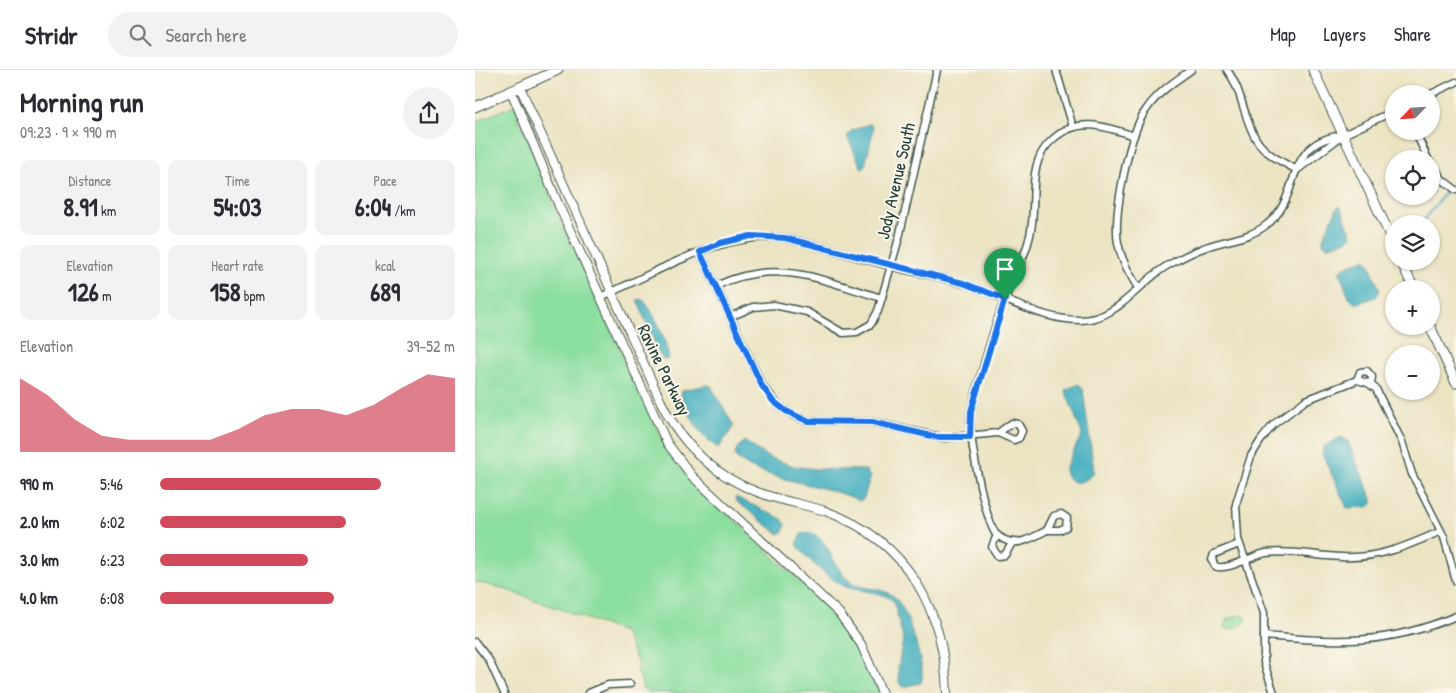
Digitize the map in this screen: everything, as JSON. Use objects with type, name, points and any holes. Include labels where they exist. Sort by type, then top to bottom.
[{"type":"main road","points":[[475,107],[558,70]]},
{"type":"main road","points":[[1313,70],[1385,225]]},
{"type":"main road","points":[[1434,335],[1456,384]]},
{"type":"street","name":"Jody Avenue South","points":[[730,317],[759,305],[783,305],[807,312],[834,330],[847,334],[857,332],[871,324],[879,311],[891,266],[937,70]]},
{"type":"street","points":[[1056,70],[1059,86],[1073,127]]},
{"type":"street","points":[[1138,288],[1122,256],[1116,226],[1134,136],[1145,111],[1161,91],[1191,70]]},
{"type":"street","points":[[1227,70],[1240,93],[1256,140],[1279,160],[1297,170]]},
{"type":"street","points":[[1440,90],[1456,82]]},
{"type":"street","name":"Ravine Parkway","points":[[520,87],[667,416],[682,437],[701,457],[727,477],[745,487],[773,498],[819,509],[848,521],[879,541],[903,563],[921,590],[935,619],[944,654],[947,693]]},
{"type":"street","name":"Ravine Parkway","points":[[511,91],[600,296],[657,423],[673,453],[692,476],[839,613],[861,644],[882,693]]},
{"type":"street","points":[[600,296],[700,252],[735,239],[766,236],[785,238],[963,283],[1049,315],[1071,320],[1092,318],[1110,311],[1170,264],[1201,248],[1251,234],[1265,226],[1285,198],[1297,170],[1343,135],[1385,115]]},
{"type":"street","points":[[1047,530],[1021,542],[1012,543],[997,536],[991,526],[970,437],[971,411],[1005,299],[1030,236],[1034,175],[1037,162],[1052,140],[1073,127],[1089,124],[1102,125],[1134,136]]},
{"type":"street","points":[[1440,176],[1456,190]]},
{"type":"street","points":[[700,252],[762,386],[773,401],[793,416],[814,421],[872,422],[936,437],[970,437],[998,433]]},
{"type":"street","points":[[715,286],[749,273],[785,271],[882,298]]},
{"type":"street","points":[[1357,380],[1360,372],[1369,372],[1372,377],[1371,385]]},
{"type":"street","points":[[1274,693],[1263,664],[1264,613],[1239,544],[1235,522],[1236,504],[1251,456],[1261,440],[1274,424],[1306,400],[1357,380],[1371,385],[1379,392],[1401,442],[1412,474],[1441,530],[1456,581]]},
{"type":"street","points":[[1239,544],[1213,555],[1212,561],[1216,568],[1221,569],[1263,554],[1280,552],[1359,557],[1406,546],[1441,530]]},
{"type":"street","points":[[997,536],[992,547],[998,556],[1005,555],[1012,543]]},
{"type":"street","points":[[1264,636],[1323,641],[1371,640],[1414,632],[1456,616]]},
{"type":"street","points":[[475,642],[489,660],[503,693]]},
{"type":"street","points":[[589,693],[607,685],[630,684]]},
{"type":"green space","points":[[517,104],[517,116],[536,157],[556,212],[665,445],[689,477],[839,618],[856,642],[879,693],[649,693],[642,687],[641,678],[636,672],[639,666],[624,632],[501,588],[475,582],[475,122]]},
{"type":"green space","points":[[1240,615],[1246,617],[1245,623],[1230,630],[1224,627],[1227,619]]},
{"type":"water","points":[[869,124],[873,126],[873,132],[865,166],[862,169],[847,136],[851,131]]},
{"type":"water","points":[[1338,206],[1341,207],[1352,236],[1347,240],[1327,247],[1323,243],[1323,238]]},
{"type":"water","points":[[1365,259],[1369,262],[1380,291],[1376,297],[1356,304],[1349,298],[1339,272],[1343,268]]},
{"type":"water","points":[[642,299],[651,310],[659,326],[668,352],[669,358],[667,360],[663,359],[659,354],[637,300]]},
{"type":"water","points":[[1079,384],[1083,389],[1094,471],[1087,480],[1082,482],[1069,479],[1065,468],[1082,434],[1065,390]]},
{"type":"water","points":[[707,385],[711,386],[734,426],[719,448],[712,444],[695,425],[681,394],[683,390]]},
{"type":"water","points":[[1341,437],[1348,442],[1372,499],[1372,504],[1368,507],[1347,508],[1322,454],[1324,446]]},
{"type":"water","points":[[744,441],[768,457],[794,466],[816,469],[866,470],[870,477],[864,498],[860,501],[830,490],[758,471],[735,456],[737,448]]},
{"type":"water","points":[[736,497],[782,519],[786,525],[783,532],[779,534],[773,530],[735,500]]},
{"type":"water","points":[[810,532],[822,540],[846,578],[858,585],[889,593],[900,603],[910,625],[919,653],[921,683],[904,687],[899,683],[898,667],[903,639],[894,602],[884,595],[846,587],[818,568],[804,554],[797,543],[801,534]]},
{"type":"waterway","points":[[1428,215],[1447,190],[1455,192]]},
{"type":"route","points":[[751,236],[785,238],[963,283],[1005,299],[971,411],[970,437],[936,437],[872,422],[807,421],[793,416],[779,406],[762,386],[700,252],[720,243],[751,236]]}]
